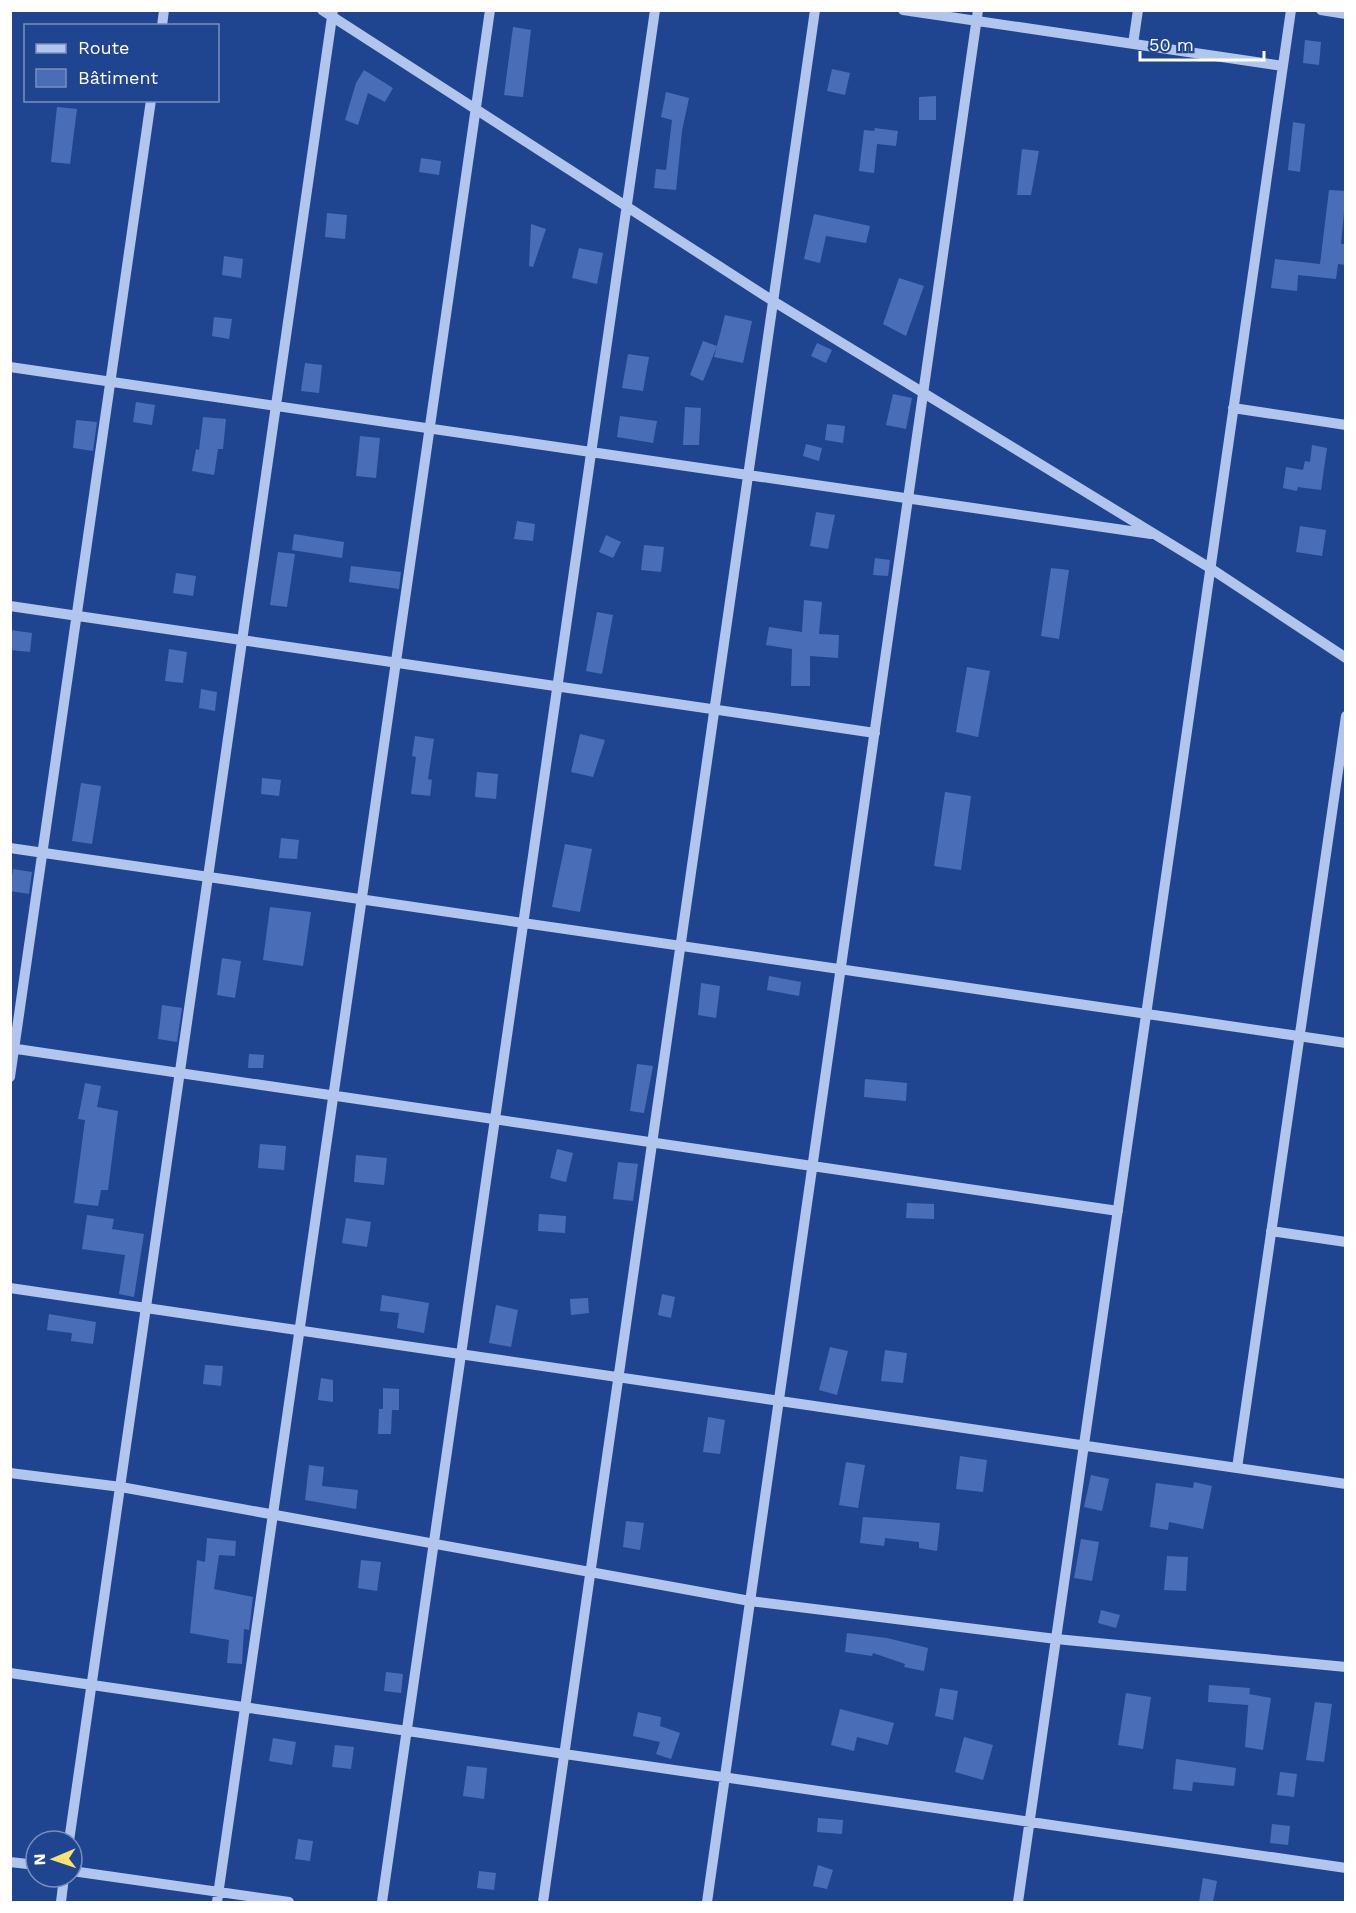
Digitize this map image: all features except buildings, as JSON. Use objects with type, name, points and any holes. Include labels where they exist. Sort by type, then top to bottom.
[{"type":"street","points":[[322,10],[333,14],[773,301],[1158,535],[1346,658]]},
{"type":"street","points":[[218,1897],[490,10]]},
{"type":"street","points":[[382,1902],[655,10]]},
{"type":"street","points":[[543,1902],[815,10]]},
{"type":"street","points":[[903,10],[978,16],[1133,44],[1283,66]]},
{"type":"street","points":[[1133,44],[1138,10]]},
{"type":"street","points":[[1018,1902],[1291,10]]},
{"type":"street","points":[[1321,10],[1346,14]]},
{"type":"street","points":[[71,1829],[333,14]]},
{"type":"street","points":[[707,1902],[978,16]]},
{"type":"street","points":[[10,1077],[151,102]]},
{"type":"street","points":[[10,367],[1158,535]]},
{"type":"street","points":[[1233,408],[1346,425]]},
{"type":"street","points":[[10,606],[875,733]]},
{"type":"street","points":[[1237,1468],[1346,716]]},
{"type":"street","points":[[10,848],[1346,1043]]},
{"type":"street","points":[[13,1049],[1118,1211]]},
{"type":"street","points":[[1271,1231],[1346,1242]]},
{"type":"street","points":[[10,1288],[1346,1484]]},
{"type":"street","points":[[10,1473],[120,1487],[750,1601],[1056,1639],[1346,1667]]},
{"type":"street","points":[[10,1673],[1346,1868]]},
{"type":"street","points":[[84,1873],[218,1897],[289,1902]]}]
